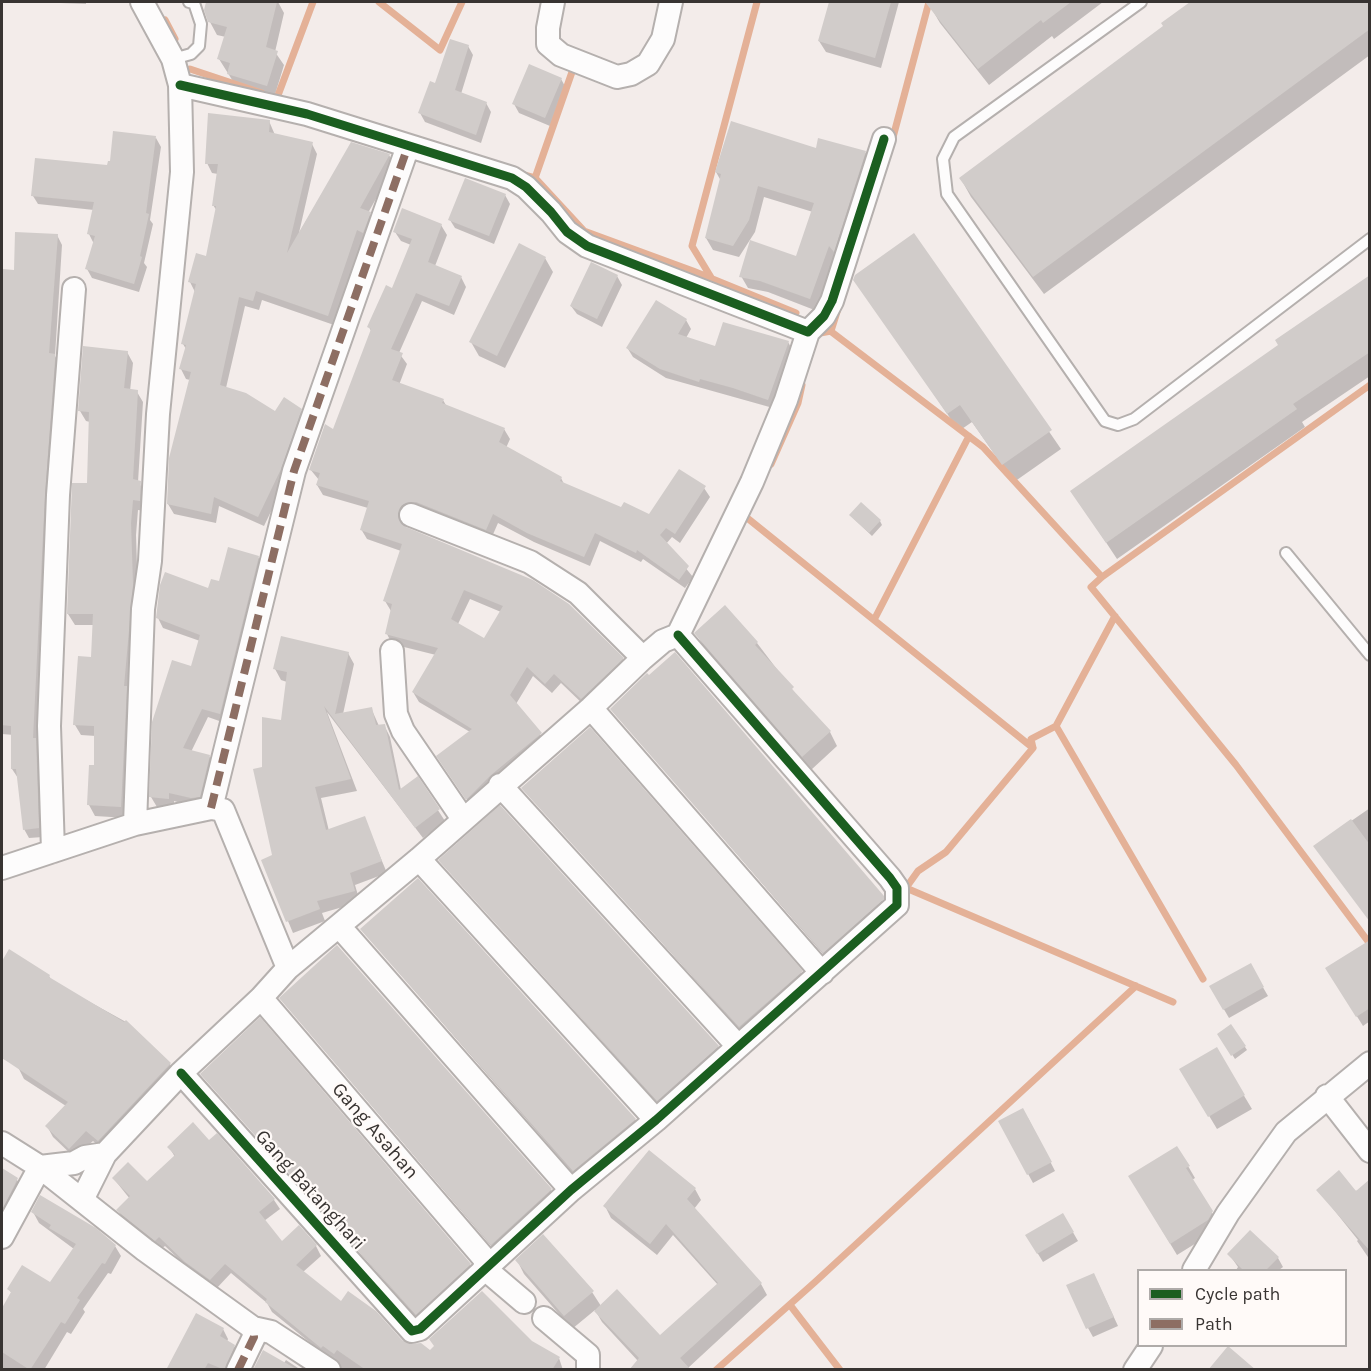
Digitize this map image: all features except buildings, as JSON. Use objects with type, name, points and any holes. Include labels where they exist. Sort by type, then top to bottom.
[{"type":"street","points":[[553,2],[548,28],[548,44],[561,55],[617,77],[631,74],[648,64],[663,39],[671,2]]},
{"type":"street","points":[[135,824],[144,609],[150,561],[158,414],[182,172],[180,85],[172,59],[147,5]]},
{"type":"street","points":[[180,85],[307,114],[513,178],[526,187],[567,232],[587,246],[808,332]]},
{"type":"street","points":[[82,1200],[105,1154],[181,1073],[261,998],[288,968],[419,859],[500,785],[591,708],[643,658],[663,641],[678,635],[752,482],[786,400],[808,332],[824,316],[832,301],[884,139]]},
{"type":"street","points":[[211,808],[294,471],[408,146]]},
{"type":"street","points":[[53,851],[49,726],[58,495],[74,289]]},
{"type":"street","points":[[411,515],[530,562],[578,593],[643,658]]},
{"type":"street","points":[[487,1266],[571,1190],[656,1120],[737,1045],[897,905],[897,888],[678,635]]},
{"type":"street","points":[[392,651],[396,714],[404,731],[463,819]]},
{"type":"street","points":[[591,708],[822,973]]},
{"type":"street","points":[[500,785],[737,1045]]},
{"type":"street","points":[[2,868],[135,824],[211,808],[223,810],[288,968]]},
{"type":"street","points":[[419,859],[656,1120]]},
{"type":"street","points":[[339,926],[571,1190]]},
{"type":"street","name":"Gang Asahan","points":[[261,998],[487,1266],[524,1302]]},
{"type":"street","points":[[1195,1269],[1228,1213],[1286,1132],[1370,1063]]},
{"type":"street","name":"Gang Batanghari","points":[[181,1073],[411,1331],[420,1329],[487,1266]]},
{"type":"street","points":[[1327,1096],[1370,1151]]},
{"type":"street","points":[[2,1143],[40,1167],[253,1328],[270,1332],[329,1370]]},
{"type":"street","points":[[40,1167],[74,1163],[85,1157],[105,1154]]},
{"type":"street","points":[[2,1237],[40,1167]]},
{"type":"street","points":[[544,1318],[588,1355],[588,1370]]},
{"type":"street","points":[[238,1370],[254,1337],[253,1328]]},
{"type":"street","points":[[1138,1368],[1150,1347]]},
{"type":"lane","points":[[172,59],[192,54],[199,46],[201,24],[194,3],[189,2]]},
{"type":"lane","points":[[1141,2],[954,137],[943,159],[947,194],[1106,421],[1118,425],[1134,419],[1370,239]]},
{"type":"lane","points":[[1286,553],[1370,655]]},
{"type":"waterway","points":[[277,98],[313,2]]},
{"type":"waterway","points":[[379,2],[440,50],[462,2]]},
{"type":"waterway","points":[[712,279],[692,246],[757,2]]},
{"type":"waterway","points":[[892,141],[929,2]]},
{"type":"waterway","points":[[165,20],[175,39]]},
{"type":"waterway","points":[[190,69],[262,93]]},
{"type":"waterway","points":[[535,178],[572,72]]},
{"type":"waterway","points":[[524,175],[535,178],[584,231],[693,271],[796,313]]},
{"type":"waterway","points":[[815,334],[831,331],[837,312]]},
{"type":"waterway","points":[[829,330],[983,447],[1102,577],[1091,587],[1236,765],[1370,944]]},
{"type":"waterway","points":[[771,464],[798,403],[802,385]]},
{"type":"waterway","points":[[1102,577],[1370,385]]},
{"type":"waterway","points":[[874,620],[969,436]]},
{"type":"waterway","points":[[746,517],[1033,748]]},
{"type":"waterway","points":[[903,892],[918,871],[946,852],[1033,748],[1031,739],[1056,726],[1115,616]]},
{"type":"waterway","points":[[1056,726],[1203,979]]},
{"type":"waterway","points":[[906,888],[1173,1002]]},
{"type":"waterway","points":[[716,1370],[815,1282],[1136,986]]},
{"type":"waterway","points":[[790,1305],[840,1370]]},
{"type":"marked path","points":[[211,808],[294,471],[408,146]]},
{"type":"marked path","points":[[238,1370],[254,1337],[253,1328]]},
{"type":"cycle path","points":[[180,85],[307,114],[512,178],[526,187],[567,232],[587,246],[808,332],[824,316],[832,301],[884,139]]},
{"type":"cycle path","points":[[181,1073],[412,1331],[420,1329],[571,1190],[656,1120],[897,905],[897,888],[890,878],[678,635]]}]
